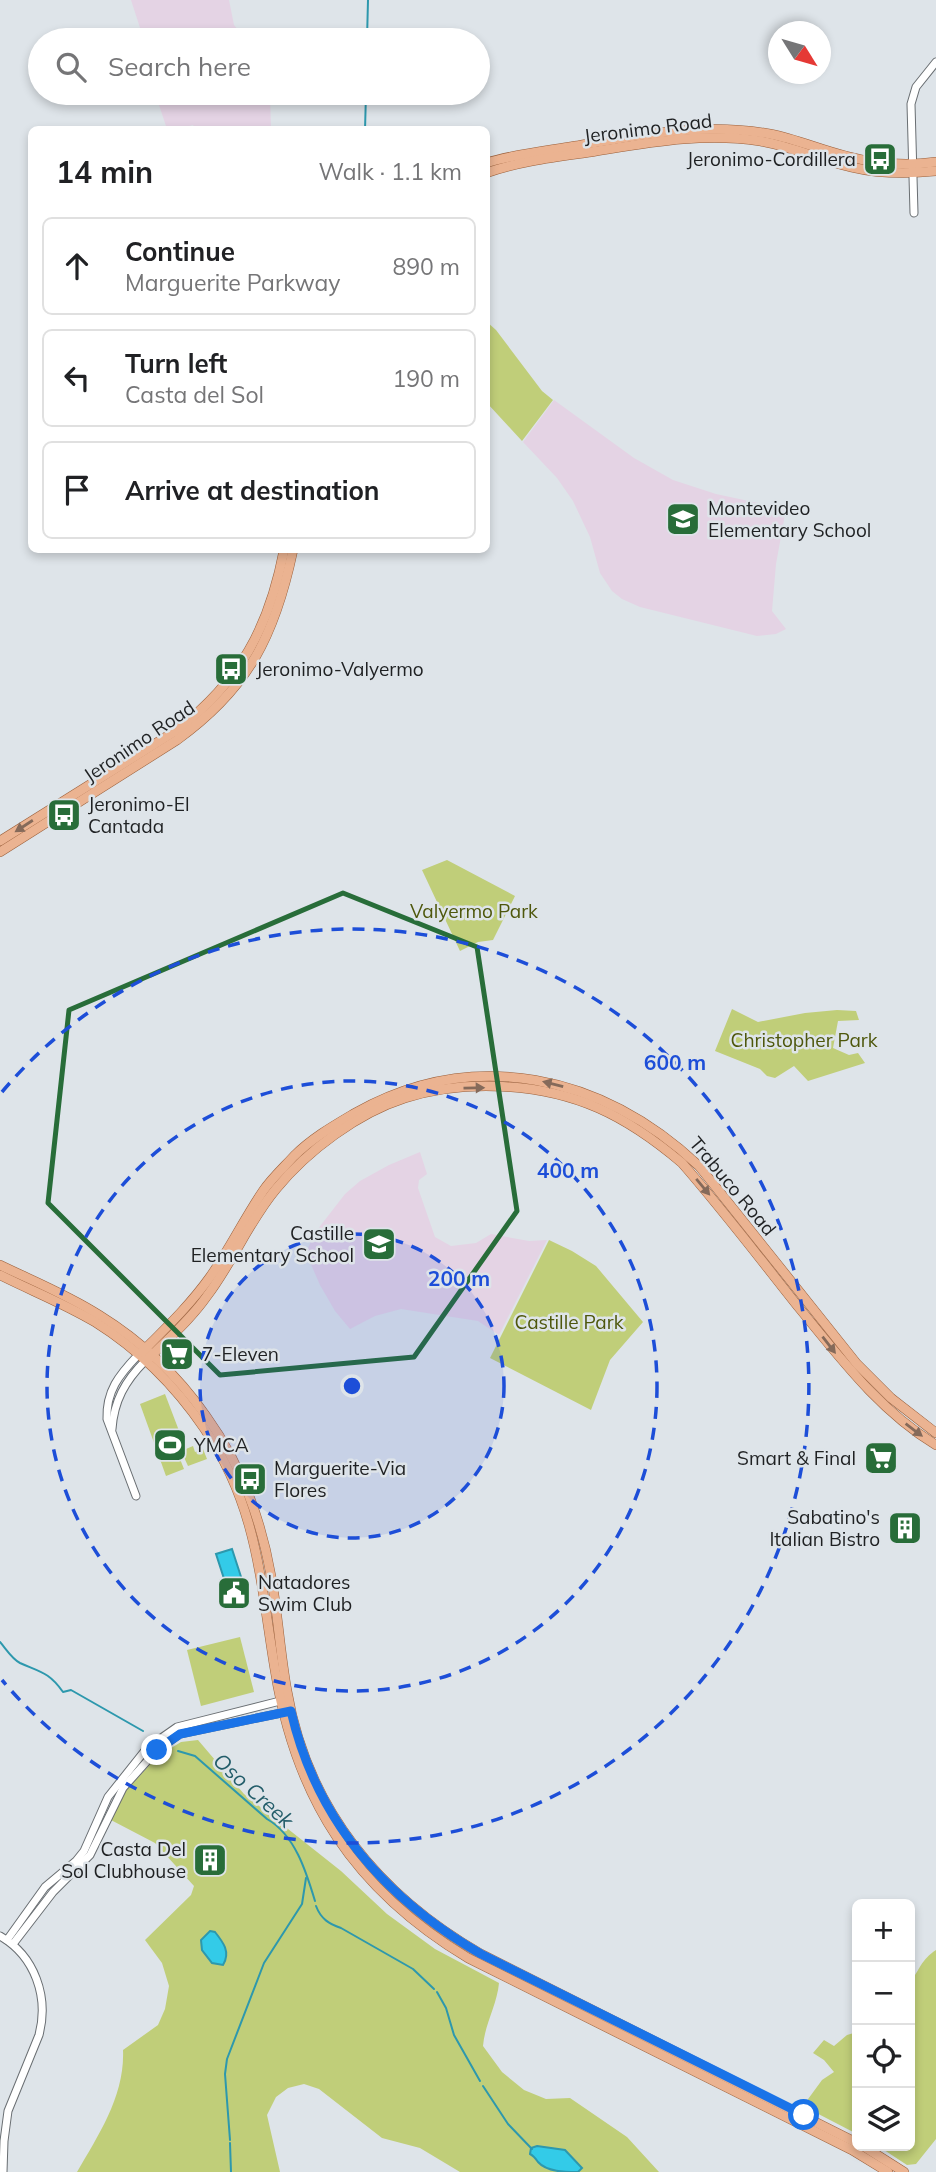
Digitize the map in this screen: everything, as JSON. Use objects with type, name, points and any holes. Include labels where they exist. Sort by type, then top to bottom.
[{"type":"main road","name":"Jeronimo Road","points":[[490,162],[604,141],[706,128],[770,134],[864,160],[936,171]]},
{"type":"main road","name":"Jeronimo Road","points":[[490,172],[526,162],[680,138],[711,137],[775,144],[869,170],[913,169],[936,162]]},
{"type":"main road","name":"Jeronimo Road","points":[[0,841],[177,730],[200,712],[233,677],[251,649],[271,605],[283,553]]},
{"type":"main road","name":"Jeronimo Road","points":[[0,852],[177,740],[199,724],[229,695],[248,671],[268,634],[282,596],[292,553]]},
{"type":"main road","name":"Trabuco Road","points":[[145,1355],[195,1312],[264,1189],[322,1132],[381,1099],[405,1089],[468,1077],[537,1080],[583,1092],[617,1107],[677,1145],[699,1166],[857,1364],[891,1398],[936,1433]]},
{"type":"main road","name":"Trabuco Road","points":[[214,1278],[276,1189],[307,1156],[337,1133],[384,1107],[406,1098],[459,1088],[527,1089],[564,1097],[598,1108],[625,1121],[682,1163],[841,1360],[892,1413],[936,1445]]},
{"type":"main road","points":[[0,1265],[98,1314],[145,1355],[205,1430],[223,1461],[245,1510],[256,1545],[284,1700],[304,1778],[338,1840],[375,1886],[419,1925],[468,1958],[852,2150],[888,2172]]},
{"type":"main road","points":[[0,1275],[88,1318],[145,1355]]},
{"type":"main road","points":[[287,1712],[314,1778],[338,1823],[389,1887],[437,1927],[493,1960],[852,2140]]},
{"type":"main road","points":[[871,2151],[904,2172]]},
{"type":"street","points":[[914,213],[911,104],[916,87],[936,62]]},
{"type":"street","points":[[136,1496],[107,1419],[109,1394],[121,1374],[145,1355]]},
{"type":"street","points":[[4,2172],[3,2125],[13,2094],[39,2035],[43,2012],[37,1978],[25,1959],[6,1940],[35,1907],[82,1865],[96,1845],[115,1785],[147,1748],[177,1727],[284,1700]]},
{"type":"street","points":[[101,1823],[123,1788],[157,1750],[180,1734],[287,1712]]},
{"type":"highlighted area","points":[[343,893],[477,947],[517,1211],[414,1357],[220,1375],[48,1203],[69,1010]]},
{"type":"shaded area","points":[[131,0],[229,0],[236,28],[140,28]]},
{"type":"shaded area","points":[[159,105],[270,105],[271,126],[166,126]]},
{"type":"shaded area","name":"Montevideo Elementary School","points":[[554,400],[634,458],[673,480],[716,494],[786,509],[776,564],[772,611],[786,629],[776,634],[757,636],[640,607],[612,591],[600,573],[590,537],[573,501],[557,478],[523,442]]},
{"type":"shaded area","name":"Castille Elementary School","points":[[420,1152],[427,1174],[419,1180],[418,1188],[435,1237],[451,1246],[476,1243],[491,1234],[529,1241],[547,1240],[499,1335],[478,1321],[401,1309],[375,1316],[350,1329],[335,1311],[306,1253],[314,1234],[345,1194],[360,1181]]},
{"type":"green space","points":[[490,325],[542,391],[553,400],[522,441],[490,406]]},
{"type":"green space","name":"Valyermo Park","points":[[447,860],[515,896],[493,940],[478,942],[460,951],[422,870]]},
{"type":"green space","name":"Christopher Park","points":[[732,1009],[758,1022],[805,1013],[856,1011],[859,1020],[838,1021],[833,1048],[849,1055],[858,1053],[865,1063],[808,1081],[794,1066],[775,1078],[767,1076],[760,1069],[715,1051]]},
{"type":"green space","name":"Castille Park","points":[[549,1240],[596,1266],[643,1322],[610,1360],[591,1410],[490,1358]]},
{"type":"green space","points":[[165,1394],[186,1449],[193,1446],[195,1452],[203,1449],[207,1459],[188,1466],[182,1453],[185,1450],[178,1454],[184,1469],[166,1476],[140,1404]]},
{"type":"green space","points":[[240,1637],[254,1692],[201,1706],[187,1650]]},
{"type":"green space","points":[[198,1740],[244,1794],[341,1871],[387,1914],[435,1949],[499,1983],[483,2046],[502,2072],[524,2090],[546,2099],[570,2098],[627,2137],[659,2172],[460,2172],[420,2148],[382,2138],[319,2089],[304,2084],[288,2088],[276,2097],[267,2115],[280,2172],[77,2172],[109,2114],[120,2083],[123,2050],[158,2025],[165,2009],[169,1986],[162,1963],[145,1940],[191,1895],[194,1886],[155,1843],[109,1819],[119,1798],[158,1756],[181,1742]]},
{"type":"green space","points":[[936,1950],[936,2139],[916,2164],[907,2165],[886,2151],[915,2151],[915,1975]]},
{"type":"green space","points":[[852,2034],[852,2131],[803,2106],[822,2080],[834,2072],[824,2060],[813,2053],[824,2040],[834,2046]]},
{"type":"water","points":[[232,1549],[244,1586],[228,1591],[216,1554]]},
{"type":"water","points":[[210,1931],[215,1932],[225,1947],[223,1965],[212,1963],[202,1950],[201,1940]]},
{"type":"water","points":[[537,2146],[565,2150],[582,2168],[573,2172],[546,2168],[530,2154],[531,2148]]},
{"type":"waterway","points":[[367,28],[368,0]]},
{"type":"waterway","points":[[365,126],[366,105]]},
{"type":"waterway","name":"Oso Creek","points":[[0,1642],[17,1661],[49,1676],[63,1692],[71,1690],[143,1731]]},
{"type":"waterway","name":"Oso Creek","points":[[178,1751],[195,1756],[285,1834],[303,1866],[315,1901]]},
{"type":"waterway","points":[[230,2140],[225,2074],[227,2059],[264,1963],[302,1904],[306,1878]]},
{"type":"waterway","name":"Oso Creek","points":[[316,1906],[329,1923],[413,1969],[434,1989]]},
{"type":"waterway","name":"Oso Creek","points":[[437,1992],[446,2008],[454,2035],[480,2081]]},
{"type":"waterway","name":"Oso Creek","points":[[483,2086],[508,2124],[532,2149]]},
{"type":"waterway","points":[[230,2143],[231,2172]]},
{"type":"place","name":"Jeronimo-Cordillera","points":[[880,159]]},
{"type":"place","name":"Montevideo Elementary School","points":[[683,519]]},
{"type":"place","name":"Jeronimo-Valyermo","points":[[231,669]]},
{"type":"place","name":"Jeronimo-El Cantada","points":[[64,815]]},
{"type":"place","name":"Castille Elementary School","points":[[379,1244]]},
{"type":"place","name":"7-Eleven","points":[[177,1354]]},
{"type":"place","name":"YMCA","points":[[170,1445]]},
{"type":"place","name":"Smart & Final","points":[[881,1458]]},
{"type":"place","name":"Marguerite-Via Flores","points":[[250,1479]]},
{"type":"place","name":"Sabatino's Italian Bistro","points":[[905,1528]]},
{"type":"place","name":"Natadores Swim Club","points":[[234,1593]]},
{"type":"place","name":"Casta Del Sol Clubhouse","points":[[210,1860]]},
{"type":"route","points":[[157,1750],[180,1734],[291,1711],[302,1749],[331,1812],[371,1867],[408,1905],[437,1927],[481,1954],[804,2115]]}]
